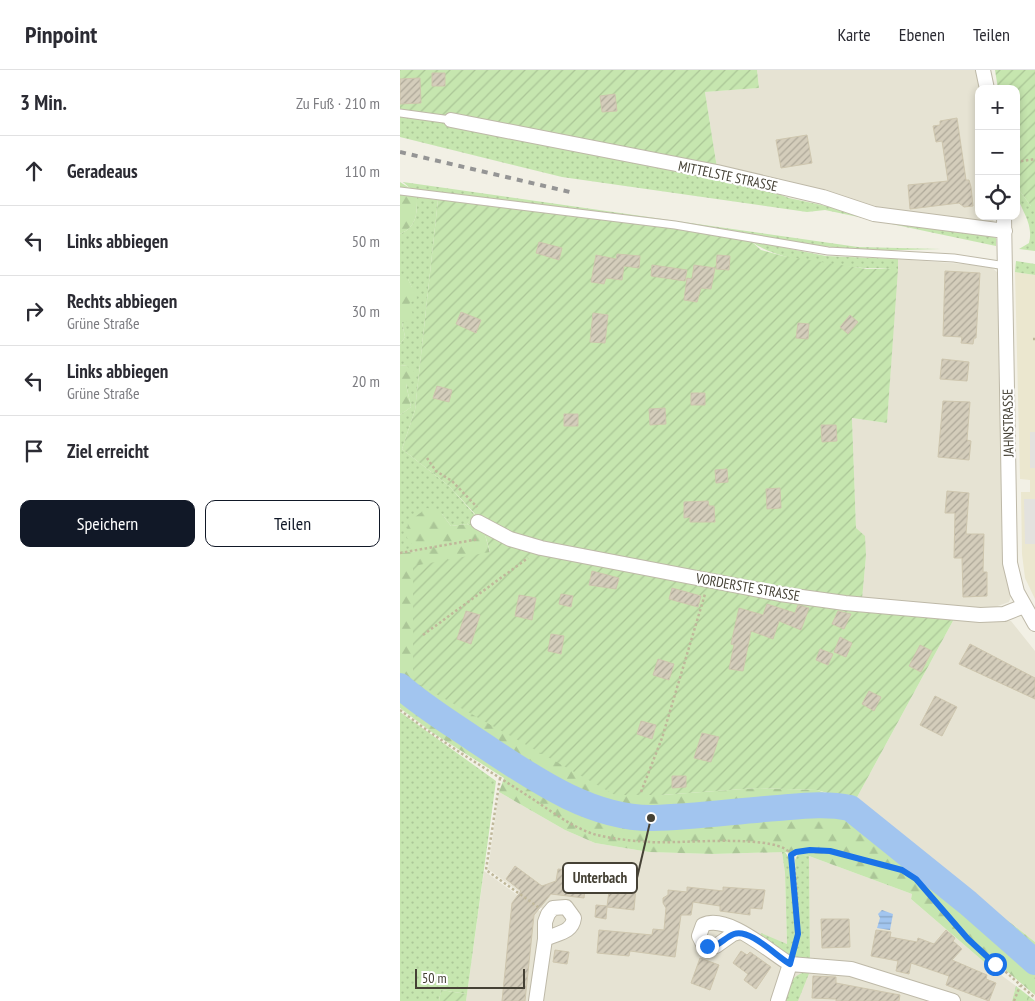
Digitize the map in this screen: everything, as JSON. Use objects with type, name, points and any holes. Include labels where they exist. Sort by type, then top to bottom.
[{"type":"street","points":[[983,70],[986,85]]},
{"type":"street","name":"MITTELSTE STRASSE","points":[[451,120],[717,172],[823,197],[874,214],[1005,231]]},
{"type":"street","name":"JAHNSTRASSE","points":[[1004,220],[1010,563],[1013,580],[1024,606],[1035,624]]},
{"type":"street","name":"VORDERSTE STRASSE","points":[[478,516],[502,535],[541,548],[780,594],[846,603],[980,615],[1004,614],[1024,606]]},
{"type":"street","points":[[536,1001],[545,939],[545,922],[548,914],[560,906],[566,907],[574,918],[570,929],[545,939]]},
{"type":"street","points":[[740,932],[753,938],[790,964],[803,967],[852,969],[953,1001]]},
{"type":"street","points":[[778,1001],[790,964]]},
{"type":"lane","points":[[400,113],[451,120]]},
{"type":"lane","points":[[400,191],[675,225],[828,252],[954,258],[1006,266]]},
{"type":"path","points":[[1020,161],[1035,159]]},
{"type":"path","points":[[427,458],[436,471],[452,481],[478,516]]},
{"type":"path","points":[[400,553],[502,535]]},
{"type":"path","points":[[422,635],[541,548]]},
{"type":"path","points":[[641,792],[662,738],[709,580]]},
{"type":"path","points":[[400,710],[432,735],[568,823],[597,835],[650,842],[768,843],[778,845],[791,855],[798,934],[790,964]]},
{"type":"path","points":[[500,778],[486,870],[548,914]]},
{"type":"path","points":[[791,855],[796,852],[810,850],[830,851],[902,870],[916,879],[968,939],[1035,998]]},
{"type":"path","points":[[1014,1001],[1020,986]]},
{"type":"shaded area","points":[[757,70],[977,70],[980,85],[975,85],[975,220],[994,220],[977,222],[954,217],[886,210],[717,168],[705,92],[759,88]]},
{"type":"shaded area","points":[[898,259],[990,266],[998,273],[1003,563],[1011,596],[1009,602],[995,607],[981,609],[862,598],[866,556],[856,528],[852,418],[887,423]]},
{"type":"shaded area","points":[[1015,272],[1035,275],[1035,599],[1025,578],[1022,554],[1021,492],[1030,492],[1030,480],[1020,479]]},
{"type":"shaded area","points":[[1030,432],[1035,432],[1035,468],[1030,468]]},
{"type":"shaded area","points":[[1024,499],[1035,499],[1035,544],[1025,544]]},
{"type":"shaded area","points":[[954,619],[1011,621],[1035,651],[1035,942],[855,801]]},
{"type":"shaded area","points":[[499,792],[565,830],[595,843],[649,852],[712,854],[782,852],[785,873],[787,944],[761,934],[794,959],[810,961],[809,856],[912,894],[911,899],[990,967],[1016,986],[1012,1001],[466,1001],[484,871],[541,912],[543,909],[488,869]]},
{"type":"green space","points":[[400,70],[757,70],[759,88],[705,92],[717,168],[400,113]]},
{"type":"green space","points":[[995,70],[1035,70],[1035,206],[1031,206],[1020,191],[1020,85],[997,85]]},
{"type":"green space","points":[[400,113],[752,184],[789,198],[845,210],[856,216],[993,237],[996,238],[996,246],[825,210],[807,212],[562,177],[400,137]]},
{"type":"green space","points":[[400,182],[411,189],[417,197],[415,219],[410,228],[400,234]]},
{"type":"green space","points":[[403,182],[676,221],[411,189]]},
{"type":"green space","points":[[1020,191],[1031,206],[1035,206],[1035,251],[1019,249],[1029,243],[1030,227],[1020,203]]},
{"type":"green space","points":[[417,197],[438,200],[415,410],[402,449],[449,486],[475,515],[467,524],[451,526],[442,514],[418,551],[400,553],[400,415],[411,407],[406,384],[407,366],[400,365],[400,344],[405,337],[402,322],[412,288],[408,279],[400,279],[400,234],[410,228],[415,219]]},
{"type":"green space","points":[[438,200],[467,200],[674,227],[751,241],[761,250],[783,256],[867,269],[898,269],[887,423],[852,418],[856,528],[865,536],[866,556],[861,610],[954,619],[855,801],[817,790],[757,788],[661,795],[615,795],[413,681],[413,566],[490,552],[484,531],[467,524],[475,514],[449,486],[402,449],[415,410]]},
{"type":"green space","points":[[676,221],[858,247],[941,249],[868,251],[814,245]]},
{"type":"green space","points":[[751,241],[826,256],[898,259],[898,269],[863,268],[800,260],[764,249]]},
{"type":"green space","points":[[1016,261],[1035,264],[1035,275],[1015,272]]},
{"type":"green space","points":[[400,279],[408,279],[417,298],[409,304],[415,320],[402,322],[405,337],[400,344]]},
{"type":"green space","points":[[400,365],[407,366],[415,373],[406,384],[411,407],[400,415]]},
{"type":"green space","points":[[427,508],[442,514],[451,526],[467,524],[484,531],[490,553],[615,795],[661,795],[757,788],[817,790],[833,796],[842,795],[855,801],[1035,942],[1035,995],[996,962],[990,967],[911,899],[912,894],[809,856],[785,852],[712,854],[649,852],[595,843],[565,830],[499,792],[504,778],[433,733],[400,708],[400,553],[418,551],[407,538],[408,522]]},
{"type":"green space","points":[[400,712],[496,781],[467,994],[441,990],[439,1001],[400,1001]]},
{"type":"green space","points":[[782,852],[785,852],[791,861],[797,933],[791,958],[760,937],[761,933],[787,944],[785,873]]},
{"type":"green space","points":[[798,854],[809,856],[810,961],[794,959],[799,933],[795,860]]},
{"type":"green space","points":[[810,971],[798,1001],[783,1001],[792,981],[804,972]]},
{"type":"green space","points":[[1016,986],[1035,1001],[1012,1001]]},
{"type":"green space","points":[[441,990],[467,994],[466,1001],[439,1001]]},
{"type":"water","points":[[882,910],[893,914],[890,930],[877,928],[880,918],[878,914]]},
{"type":"building","points":[[432,73],[445,73],[445,86],[432,86]]},
{"type":"building","points":[[420,78],[421,103],[400,104],[400,79]]},
{"type":"building","points":[[615,94],[617,111],[602,112],[600,96]]},
{"type":"building","points":[[957,118],[966,180],[969,180],[971,187],[973,206],[964,207],[959,203],[910,209],[908,185],[948,181],[942,141],[936,142],[933,126],[940,125],[940,121]]},
{"type":"building","points":[[807,135],[812,163],[781,168],[776,140]]},
{"type":"building","points":[[539,242],[562,248],[559,260],[536,253]]},
{"type":"building","points":[[617,254],[640,256],[639,268],[624,266],[622,280],[606,278],[604,284],[591,282],[596,255],[616,259]]},
{"type":"building","points":[[717,255],[730,256],[729,270],[716,269]]},
{"type":"building","points":[[652,265],[687,270],[685,281],[651,276]]},
{"type":"building","points":[[694,265],[715,268],[711,289],[701,288],[697,302],[684,300],[687,278],[692,279]]},
{"type":"building","points":[[945,271],[980,273],[976,338],[974,338],[973,344],[961,343],[962,337],[943,336]]},
{"type":"building","points":[[461,312],[481,320],[476,333],[456,324]]},
{"type":"building","points":[[593,313],[608,315],[605,343],[590,342]]},
{"type":"building","points":[[850,315],[858,322],[848,334],[840,327]]},
{"type":"building","points":[[798,323],[809,324],[808,339],[796,338]]},
{"type":"building","points":[[942,359],[969,362],[967,381],[940,379]]},
{"type":"building","points":[[437,386],[452,390],[449,402],[433,398]]},
{"type":"building","points":[[691,393],[705,393],[705,405],[691,405]]},
{"type":"building","points":[[943,401],[970,402],[967,440],[971,441],[969,460],[938,457]]},
{"type":"building","points":[[665,408],[666,424],[650,425],[649,409]]},
{"type":"building","points":[[564,414],[578,414],[578,426],[564,426]]},
{"type":"building","points":[[821,425],[836,425],[837,441],[822,442]]},
{"type":"building","points":[[727,469],[728,482],[716,483],[715,470]]},
{"type":"building","points":[[780,488],[781,508],[767,509],[766,489]]},
{"type":"building","points":[[947,491],[969,493],[966,534],[984,534],[983,572],[987,572],[987,596],[963,597],[962,558],[954,558],[955,513],[945,513]]},
{"type":"building","points":[[708,501],[709,506],[714,506],[715,522],[690,522],[690,517],[684,518],[684,502]]},
{"type":"building","points":[[592,571],[619,578],[616,589],[589,585]]},
{"type":"building","points":[[672,588],[701,596],[698,607],[669,599]]},
{"type":"building","points":[[561,594],[573,596],[571,607],[559,604]]},
{"type":"building","points":[[519,595],[536,598],[532,620],[515,616]]},
{"type":"building","points":[[767,604],[795,613],[798,605],[809,608],[801,630],[779,621],[773,639],[751,631],[743,671],[729,669],[734,645],[731,644],[739,608],[763,615]]},
{"type":"building","points":[[466,611],[480,615],[471,644],[457,639]]},
{"type":"building","points":[[838,611],[851,614],[844,629],[832,624]]},
{"type":"building","points":[[551,634],[564,636],[561,654],[548,651]]},
{"type":"building","points":[[840,637],[852,643],[846,657],[834,652]]},
{"type":"building","points":[[970,644],[1035,678],[1035,699],[959,664]]},
{"type":"building","points":[[920,645],[932,651],[921,672],[909,666]]},
{"type":"building","points":[[820,649],[833,654],[828,665],[816,660]]},
{"type":"building","points":[[658,659],[674,664],[669,680],[653,675]]},
{"type":"building","points":[[869,691],[881,697],[874,711],[862,704]]},
{"type":"building","points":[[935,696],[957,707],[942,736],[920,725]]},
{"type":"building","points":[[641,721],[656,725],[652,739],[637,734]]},
{"type":"building","points":[[702,733],[719,737],[711,762],[694,758]]},
{"type":"building","points":[[672,776],[686,776],[686,787],[672,788]]},
{"type":"building","points":[[515,866],[542,886],[556,881],[558,869],[581,871],[580,873],[587,874],[584,898],[551,894],[534,915],[525,1001],[502,1001],[512,903],[521,891],[506,879]]},
{"type":"building","points":[[610,884],[636,887],[634,910],[607,907],[606,919],[595,917],[596,905],[607,906]]},
{"type":"building","points":[[687,887],[723,891],[723,887],[765,890],[762,909],[750,908],[750,915],[720,911],[720,906],[693,902],[691,915],[681,915],[675,957],[630,951],[629,956],[597,953],[599,930],[652,935],[653,929],[664,930],[666,908],[663,898],[668,895],[668,890],[687,892]]},
{"type":"building","points":[[821,919],[849,919],[850,947],[822,948]]},
{"type":"building","points":[[876,930],[891,932],[890,937],[917,942],[918,938],[934,944],[946,930],[955,938],[953,941],[962,949],[952,960],[987,975],[986,979],[996,983],[989,1001],[946,985],[949,976],[911,963],[909,974],[896,971],[898,961],[871,956]]},
{"type":"building","points":[[555,950],[569,952],[567,964],[553,962]]},
{"type":"building","points":[[741,951],[747,955],[750,952],[771,967],[756,989],[744,980],[748,974],[733,963]]},
{"type":"building","points":[[700,958],[719,965],[710,990],[691,983]]},
{"type":"building","points":[[813,976],[836,977],[836,983],[900,995],[899,1001],[836,1001],[836,999],[812,998]]},
{"type":"waterway","points":[[400,686],[436,714],[536,779],[558,792],[604,811],[628,816],[653,818],[823,805],[850,808],[968,903],[1035,962]]},
{"type":"railway","points":[[400,152],[570,192]]},
{"type":"place","name":"Unterbach","points":[[651,818]]},
{"type":"route","points":[[707,946],[716,946],[733,934],[740,932],[753,938],[790,964],[798,934],[793,860],[791,855],[796,852],[810,850],[830,851],[865,862],[889,865],[902,870],[916,879],[968,939],[995,964]]}]
